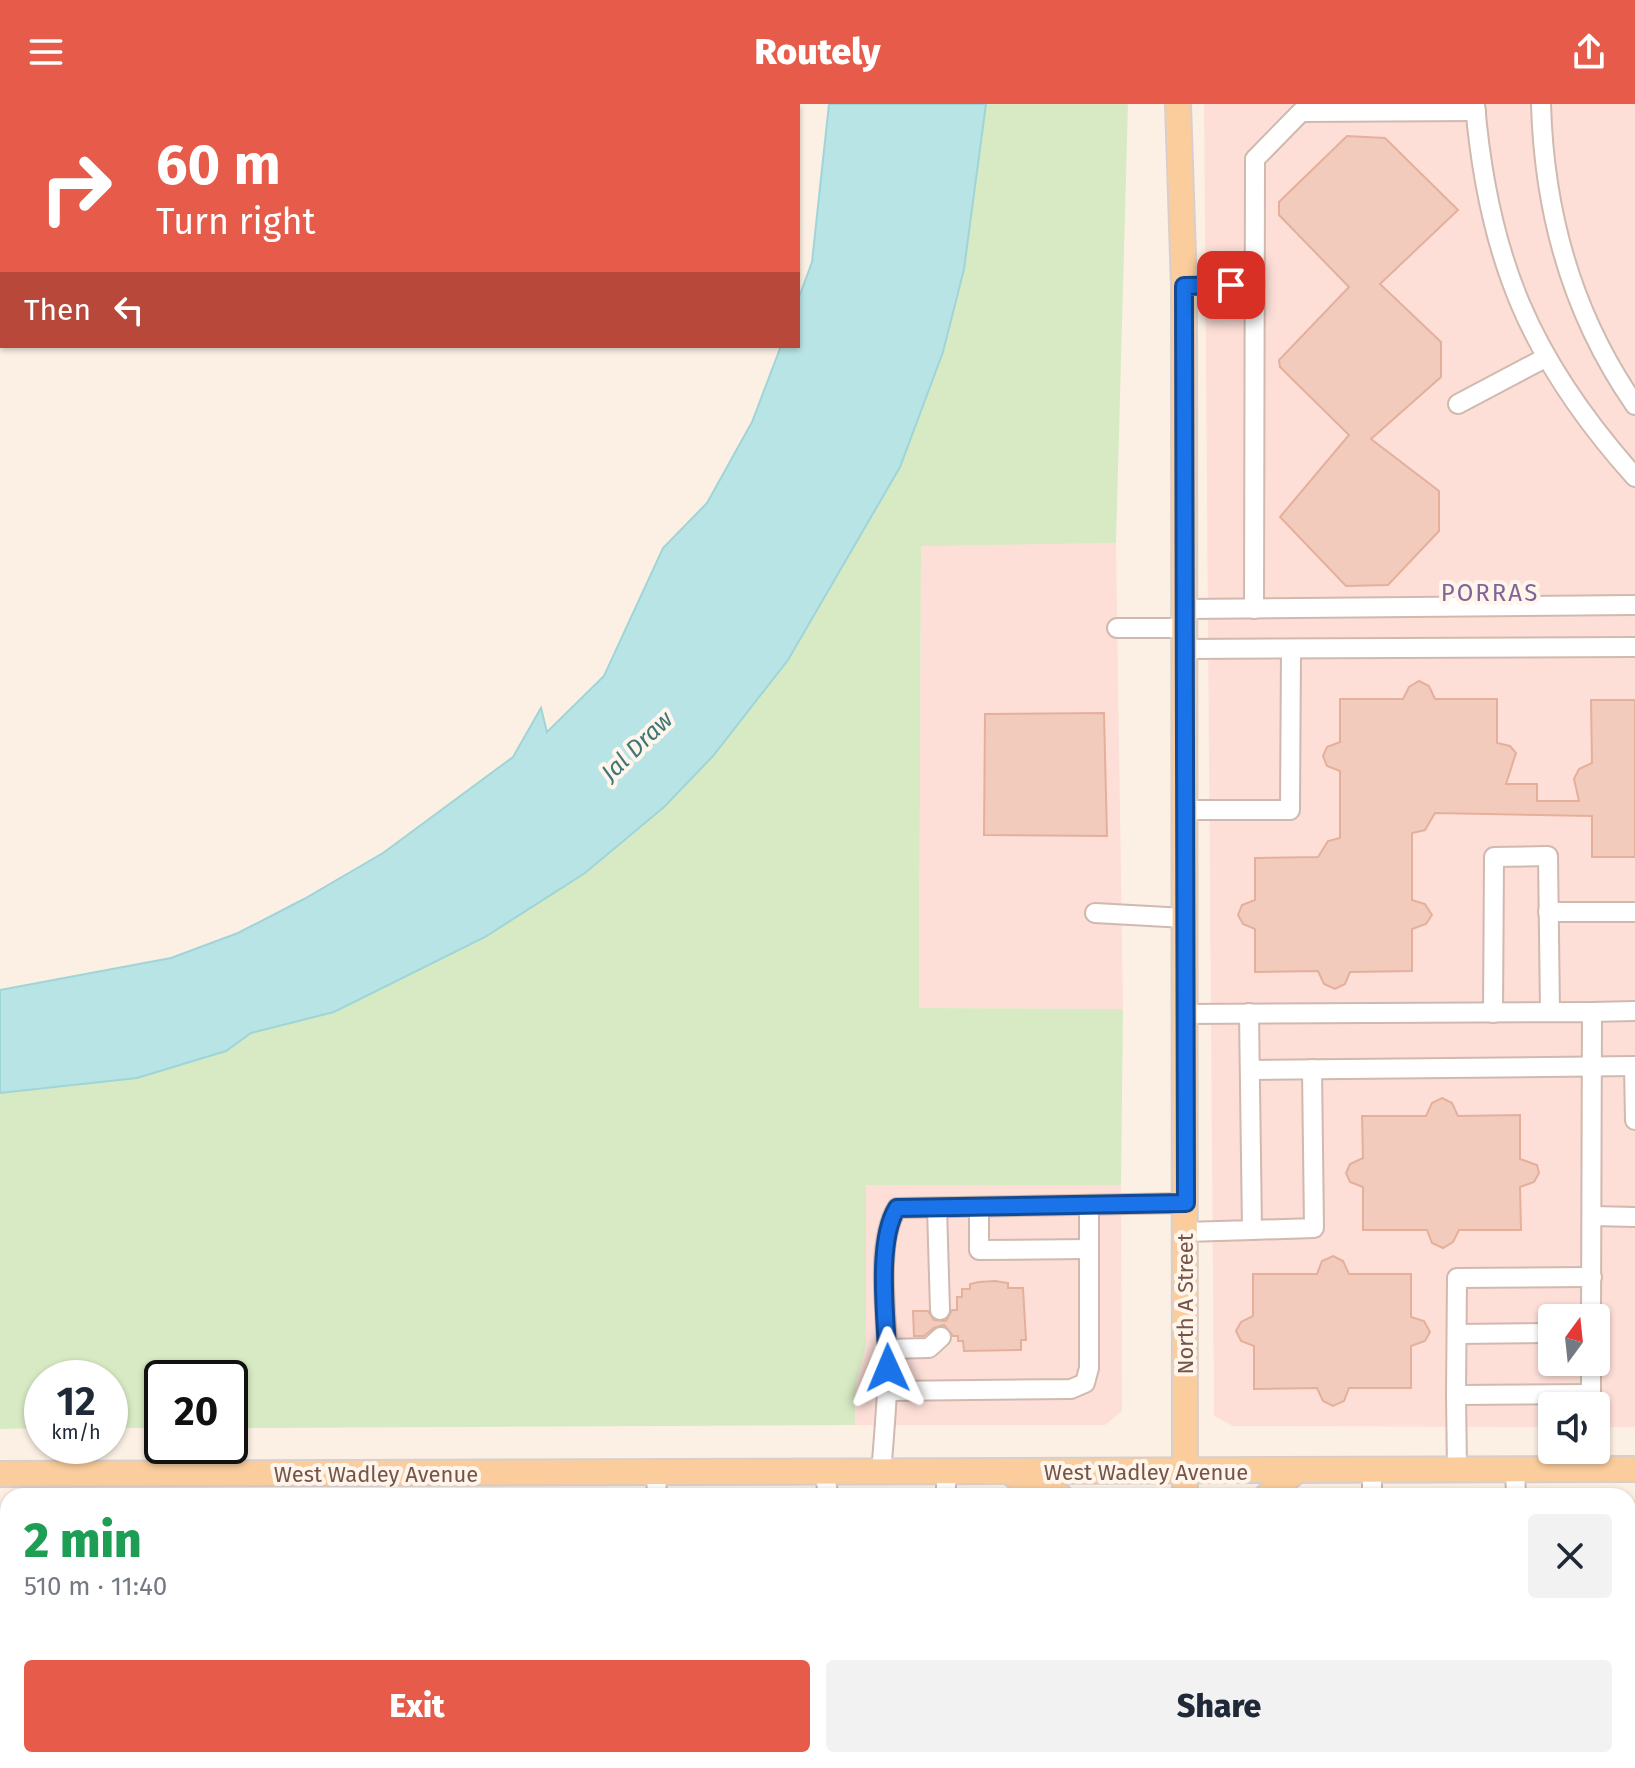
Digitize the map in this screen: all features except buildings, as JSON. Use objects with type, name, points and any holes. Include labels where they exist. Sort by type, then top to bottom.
[{"type":"main road","name":"North A Street","points":[[1178,104],[1184,286],[1185,1484]]},
{"type":"main road","name":"West Wadley Avenue","points":[[0,1474],[826,1485],[881,1473],[946,1485],[1010,1473],[1185,1484],[1296,1471],[1515,1470],[1561,1464]]},
{"type":"main road","name":"West Wadley Avenue","points":[[1610,1464],[1635,1469]]},
{"type":"main road","points":[[1276,1488],[1296,1471]]},
{"type":"main road","points":[[1010,1473],[1043,1488]]},
{"type":"lane","points":[[1541,104],[1545,174],[1562,252],[1600,347],[1635,405]]},
{"type":"lane","points":[[1254,609],[1255,159],[1301,112],[1475,107],[1478,151],[1495,229],[1514,293],[1545,358],[1598,436],[1635,477]]},
{"type":"lane","points":[[1184,286],[1255,285]]},
{"type":"lane","points":[[1458,404],[1545,358]]},
{"type":"lane","points":[[1185,629],[1254,609],[1635,605]]},
{"type":"lane","points":[[1117,628],[1185,629],[1291,649],[1635,647]]},
{"type":"lane","points":[[1185,810],[1290,810],[1291,649]]},
{"type":"lane","points":[[1493,1013],[1494,857],[1548,856],[1550,1012]]},
{"type":"lane","points":[[1548,912],[1635,912]]},
{"type":"lane","points":[[1095,913],[1185,918]]},
{"type":"lane","points":[[1186,1014],[1635,1011]]},
{"type":"lane","points":[[1591,1304],[1592,1012]]},
{"type":"lane","points":[[1249,1013],[1252,1230]]},
{"type":"lane","points":[[1250,1070],[1634,1066],[1635,1120]]},
{"type":"lane","points":[[1185,1232],[1314,1228],[1312,1069]]},
{"type":"lane","points":[[881,1473],[887,1349],[886,1251],[889,1221],[897,1208],[1186,1203]]},
{"type":"lane","points":[[886,1391],[1071,1389],[1085,1383],[1089,1368],[1089,1205]]},
{"type":"lane","points":[[979,1207],[979,1250],[1089,1249]]},
{"type":"lane","points":[[937,1208],[940,1310]]},
{"type":"lane","points":[[1592,1216],[1635,1217]]},
{"type":"lane","points":[[1457,1470],[1457,1278],[1592,1277]]},
{"type":"lane","points":[[1457,1334],[1538,1333]]},
{"type":"lane","points":[[887,1349],[929,1348],[941,1337]]},
{"type":"lane","points":[[1456,1395],[1538,1398]]},
{"type":"lane","points":[[1515,1470],[1516,1488]]},
{"type":"lane","points":[[1372,1471],[1372,1488]]},
{"type":"lane","points":[[1471,1768],[1584,1768]]},
{"type":"shaded area","points":[[1204,104],[1635,104],[1635,1427],[1610,1427],[1610,1392],[1538,1392],[1538,1427],[1233,1426],[1214,1416]]},
{"type":"shaded area","points":[[1116,543],[1123,1009],[919,1008],[921,545]]},
{"type":"shaded area","points":[[866,1185],[1121,1185],[1122,1411],[1105,1425],[855,1425],[856,1385],[866,1345]]},
{"type":"green space","points":[[986,104],[1128,104],[1116,543],[921,546],[919,1008],[1123,1009],[1121,1185],[866,1185],[866,1345],[856,1385],[855,1425],[248,1428],[248,1360],[144,1360],[144,1428],[128,1428],[128,1360],[24,1360],[24,1428],[0,1429],[0,1093],[73,1086],[226,1051],[251,1033],[334,1012],[485,937],[585,873],[664,807],[713,756],[788,660],[900,467],[943,352],[964,269]]},
{"type":"water","name":"Jal Draw","points":[[829,104],[986,104],[964,269],[943,352],[900,467],[788,660],[713,756],[664,807],[585,873],[485,937],[334,1012],[251,1033],[226,1051],[137,1078],[0,1093],[0,990],[171,958],[238,933],[304,899],[383,853],[513,757],[541,708],[547,732],[604,676],[663,548],[707,503],[752,422],[780,348],[800,348],[800,295],[812,262]]},
{"type":"district","name":"PORRAS","points":[[1490,593]]},
{"type":"route","points":[[888,1368],[886,1251],[889,1221],[897,1208],[1186,1203],[1184,286],[1231,285]]}]
